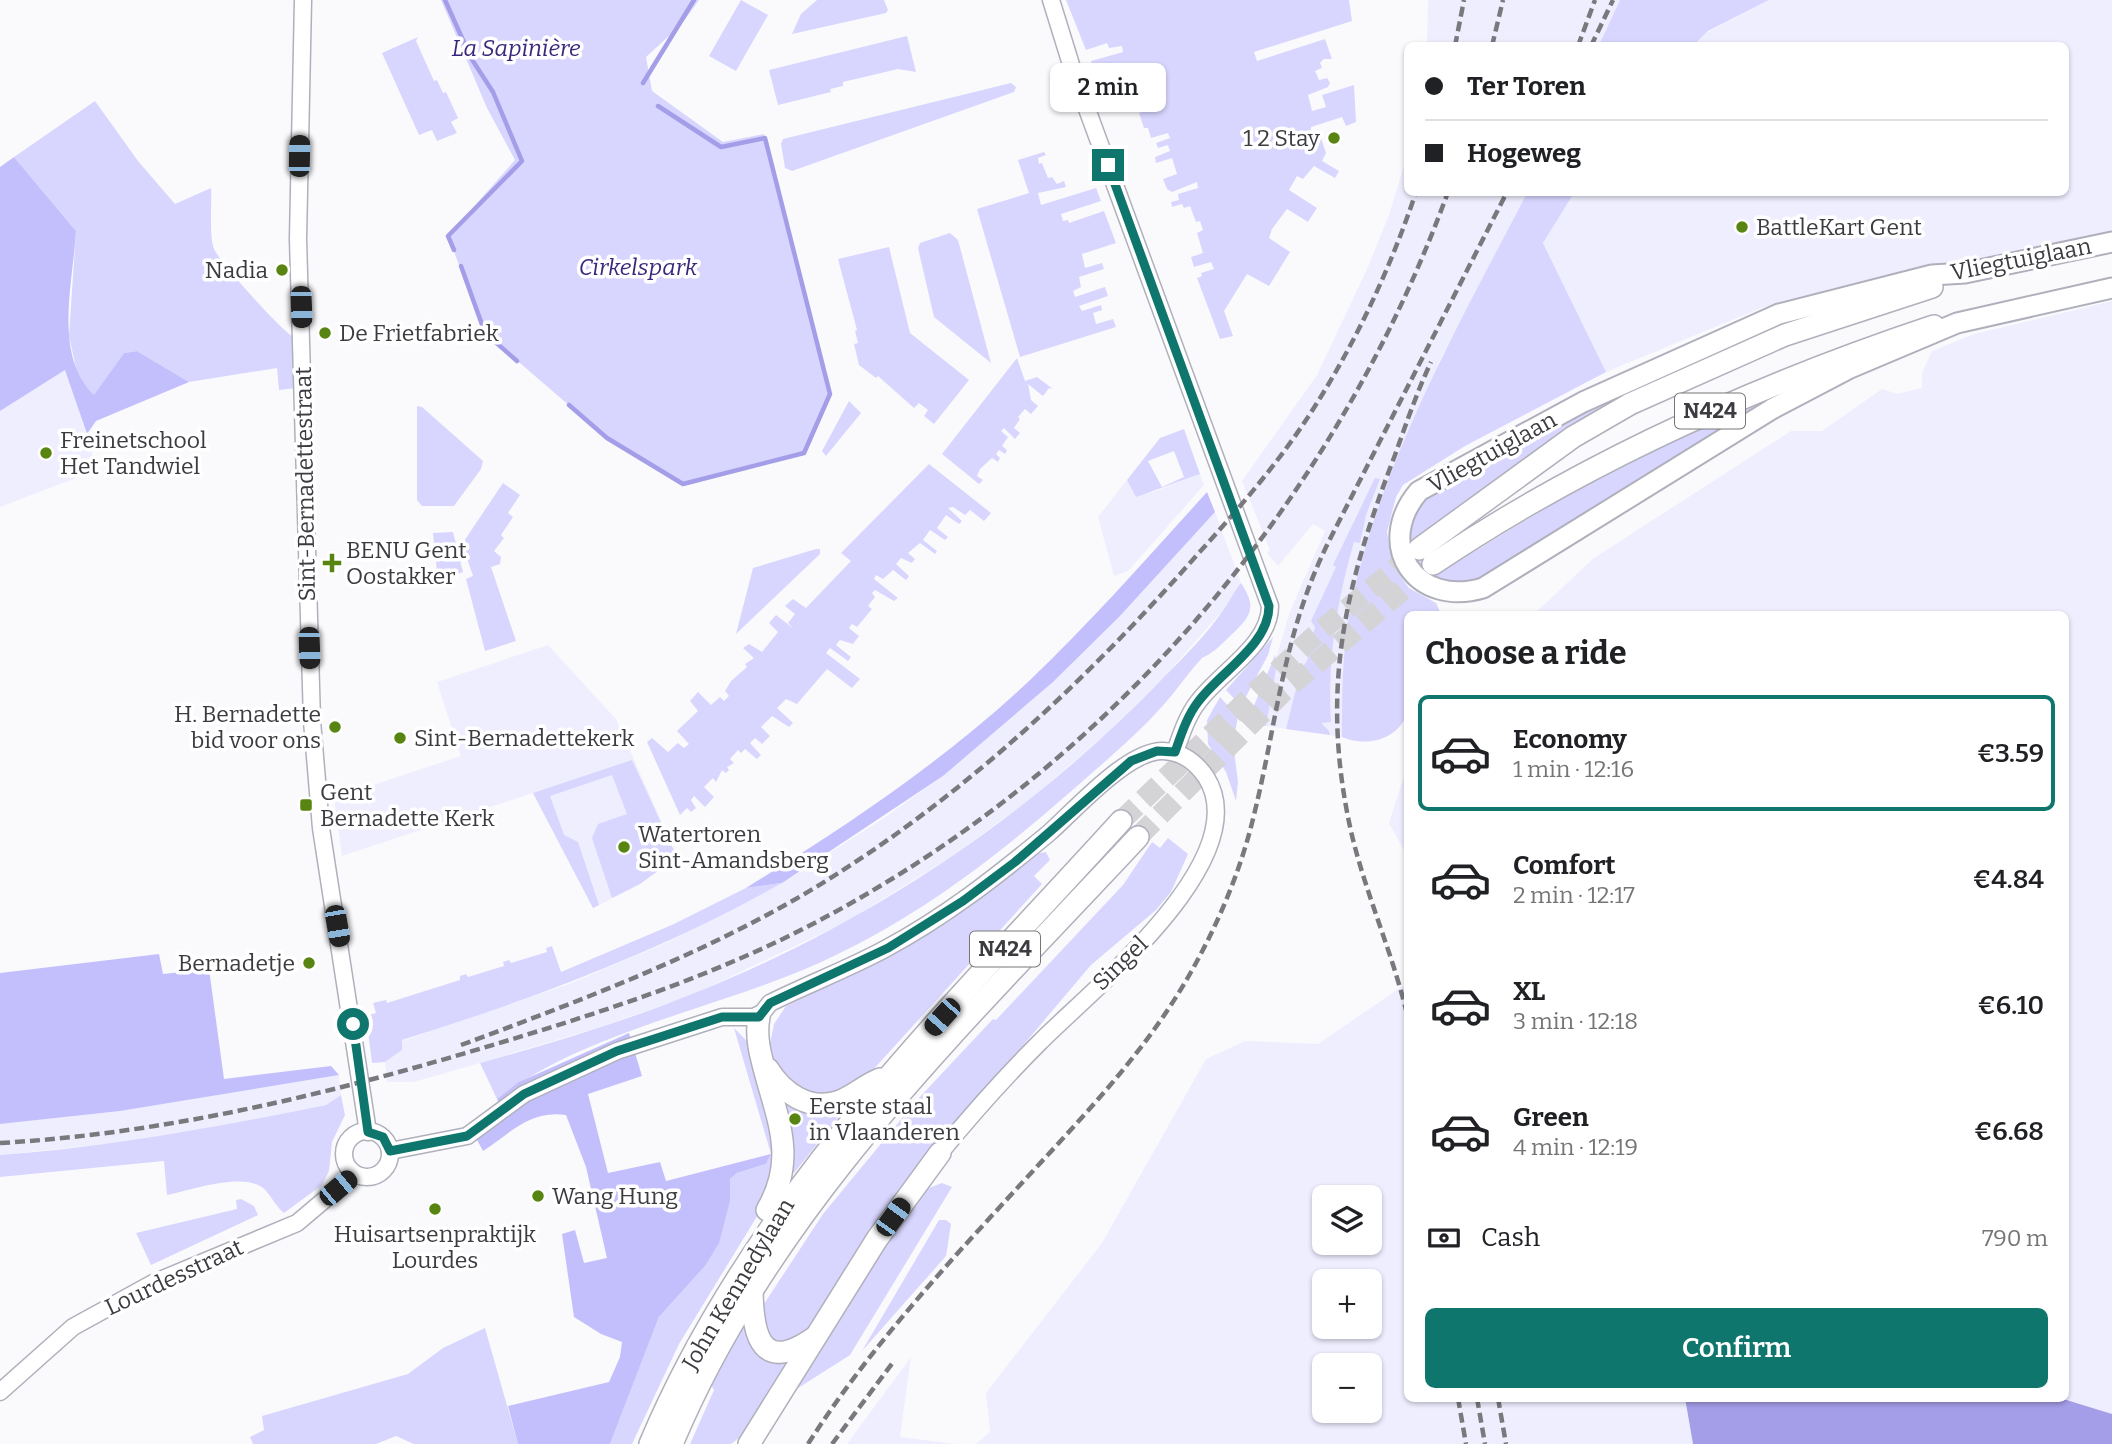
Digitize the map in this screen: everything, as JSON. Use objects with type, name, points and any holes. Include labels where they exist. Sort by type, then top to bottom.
[{"type":"highway","name":"N424","points":[[1932,281],[1785,335],[1630,404],[1573,437],[1426,556],[1718,407],[1801,373],[1934,326]]},
{"type":"highway","name":"John Kennedylaan","points":[[650,1444],[695,1349],[756,1245],[794,1191],[889,1076],[1121,821]]},
{"type":"highway","name":"John Kennedylaan","points":[[672,1444],[709,1366],[752,1288],[823,1185],[895,1099],[1138,837]]},
{"type":"highway","points":[[756,1245],[764,1214],[778,1192],[784,1172],[785,1152],[761,1059],[757,1034],[759,1017]]},
{"type":"highway","points":[[761,1059],[787,1093],[801,1101],[820,1104],[835,1103],[867,1084],[889,1076]]},
{"type":"highway","points":[[749,1444],[877,1239],[940,1153]]},
{"type":"highway","points":[[752,1288],[753,1324],[756,1335],[768,1348],[788,1352],[817,1335]]},
{"type":"main road","name":"Vliegtuiglaan","points":[[2112,242],[1779,314],[1583,402],[1419,491],[1404,513],[1400,544],[1405,561],[1414,576],[1444,593],[1458,594],[1483,589],[1809,387],[1957,323],[2112,288]]},
{"type":"main road","name":"N424","points":[[1934,326],[1957,323]]},
{"type":"street","name":"Sint-Bernadettestraat","points":[[303,0],[298,239],[312,721],[321,828],[368,1132]]},
{"type":"street","points":[[390,1151],[467,1136],[524,1094],[617,1051],[722,1017],[759,1017],[770,1003],[888,948],[963,901],[1015,862],[1131,761],[1157,751],[1175,752],[1197,703],[1252,646],[1269,620],[1269,606],[1073,71],[1051,0]]},
{"type":"street","name":"Singel","points":[[940,1153],[984,1099],[1156,928],[1173,908],[1204,858],[1215,822],[1216,804],[1212,788],[1200,768],[1175,752]]},
{"type":"street","points":[[368,1132],[383,1137],[390,1151],[388,1164],[377,1175],[370,1177],[355,1174],[345,1161],[346,1146],[357,1134],[368,1132]]},
{"type":"street","name":"Lourdesstraat","points":[[0,1392],[73,1327],[153,1283],[297,1223],[355,1174]]},
{"type":"shaded area","points":[[1428,0],[1620,0],[1600,42],[1427,42]]},
{"type":"shaded area","points":[[1769,0],[2112,0],[2112,231],[1948,267],[1847,285],[1761,308],[1606,372],[1543,243],[1572,196],[2069,196],[2069,42],[1697,42],[1708,32]]},
{"type":"shaded area","points":[[14,157],[76,231],[68,318],[73,360],[81,379],[94,395],[124,353],[137,351],[189,382],[96,421],[87,434],[65,370],[0,411],[0,167]]},
{"type":"shaded area","points":[[1404,166],[1404,196],[1525,196],[1439,362],[1349,613],[1342,737],[1266,726],[1276,659],[1289,614],[1325,531],[1313,524],[1278,566],[1267,553],[1270,550],[1242,481],[1317,375],[1368,267],[1389,215]]},
{"type":"shaded area","points":[[2112,301],[2112,1414],[2069,1401],[2069,611],[1537,611],[1594,558],[1791,431],[1822,431],[1882,389],[1897,394],[1922,388],[1922,373],[1932,351],[1974,334]]},
{"type":"shaded area","name":"Freinetschool Het Tandwiel","points":[[66,369],[98,473],[76,478],[0,507],[0,411]]},
{"type":"shaded area","points":[[1200,474],[1204,485],[1128,571],[1114,576],[1098,517],[1127,480],[1131,483],[1133,493],[1153,492]]},
{"type":"shaded area","points":[[1207,492],[1215,512],[1119,617],[1053,682],[943,776],[782,883],[746,888],[893,792],[963,739],[1029,681],[1075,635]]},
{"type":"shaded area","points":[[1215,512],[1241,583],[1225,608],[1165,676],[1109,731],[1033,797],[952,856],[846,922],[694,994],[600,1027],[414,1082],[387,1082],[385,1062],[402,1050],[402,1041],[569,984],[668,942],[782,883],[881,820],[943,776],[1053,682],[1119,617]]},
{"type":"shaded area","points":[[548,645],[616,719],[677,857],[640,884],[593,908],[533,793],[342,856],[334,798],[461,756],[437,682]]},
{"type":"shaded area","points":[[1404,776],[1404,850],[1389,823]]},
{"type":"shaded area","points":[[159,954],[163,974],[209,969],[224,1079],[331,1066],[339,1075],[120,1111],[0,1124],[0,973]]},
{"type":"shaded area","points":[[1404,985],[1404,1402],[1686,1402],[1693,1444],[976,1444],[990,1432],[986,1393],[1102,1243],[1206,1059],[1245,1041],[1318,1044]]},
{"type":"shaded area","points":[[629,1033],[642,1076],[588,1094],[608,1173],[660,1162],[666,1181],[771,1154],[766,1164],[737,1173],[730,1179],[730,1201],[719,1243],[705,1266],[659,1317],[610,1444],[518,1444],[508,1406],[609,1382],[620,1357],[622,1342],[601,1334],[574,1317],[562,1234],[575,1230],[584,1263],[607,1258],[586,1167],[566,1115],[553,1114],[532,1119],[483,1151],[475,1136],[504,1116],[497,1099],[519,1082]]},
{"type":"shaded area","points":[[339,1075],[341,1095],[326,1105],[154,1139],[0,1155],[0,1124],[120,1111]]},
{"type":"shaded area","points":[[911,1357],[900,1437],[956,1444],[847,1444]]},
{"type":"shaded area","points":[[2069,1401],[2112,1414],[2112,1444],[1693,1444],[1686,1402]]},
{"type":"green space","name":"Cirkelspark","points":[[441,0],[699,0],[681,25],[646,57],[652,91],[723,142],[764,134],[830,394],[804,453],[683,484],[607,438],[485,333],[448,236],[515,160],[487,108]]},
{"type":"green space","points":[[741,0],[768,15],[736,71],[709,56]]},
{"type":"green space","points":[[817,0],[884,0],[888,10],[886,13],[792,34],[801,14]]},
{"type":"green space","points":[[1066,0],[1349,0],[1352,21],[1254,52],[1257,61],[1325,39],[1332,59],[1324,59],[1320,63],[1322,68],[1315,71],[1319,80],[1327,78],[1330,83],[1328,87],[1308,95],[1312,111],[1326,107],[1322,95],[1354,85],[1356,122],[1346,126],[1342,117],[1311,127],[1310,133],[1303,135],[1305,139],[1320,135],[1326,153],[1322,161],[1339,171],[1335,178],[1314,166],[1303,179],[1297,176],[1289,190],[1317,208],[1308,222],[1287,209],[1272,229],[1269,238],[1290,252],[1269,286],[1247,274],[1224,311],[1233,336],[1220,339],[1197,278],[1202,276],[1201,273],[1214,269],[1211,262],[1194,267],[1191,257],[1203,253],[1197,233],[1203,230],[1200,221],[1196,222],[1190,206],[1184,208],[1182,204],[1172,207],[1171,202],[1179,200],[1178,194],[1198,188],[1197,182],[1172,192],[1167,189],[1163,179],[1177,174],[1172,158],[1156,163],[1155,157],[1170,151],[1168,145],[1158,148],[1156,143],[1170,138],[1168,133],[1151,138],[1139,113],[1152,108],[1149,97],[1142,99],[1137,88],[1104,98],[1091,61],[1123,52],[1122,46],[1109,48],[1107,43],[1086,50]]},
{"type":"green space","points":[[1620,0],[1769,0],[1708,31],[1697,42],[1600,42]]},
{"type":"green space","points":[[907,36],[916,72],[898,69],[843,82],[843,86],[830,89],[831,92],[778,105],[769,70]]},
{"type":"green space","points":[[418,37],[416,41],[434,81],[437,80],[443,93],[446,92],[458,118],[451,122],[457,133],[437,141],[432,130],[419,135],[382,53]]},
{"type":"green space","points":[[1011,83],[1016,87],[1014,92],[792,171],[785,168],[781,144],[783,139]]},
{"type":"green space","points":[[95,101],[138,161],[175,204],[211,188],[214,249],[252,296],[294,337],[296,388],[279,390],[277,368],[189,382],[137,351],[124,353],[94,396],[78,377],[69,336],[76,231],[14,157]]},
{"type":"green space","points":[[1044,152],[1046,155],[1038,158],[1039,164],[1042,163],[1048,178],[1052,177],[1057,184],[1064,181],[1066,187],[1038,193],[1041,205],[1096,188],[1101,201],[1061,214],[1063,221],[1068,220],[1069,223],[1104,211],[1116,243],[1082,254],[1085,268],[1102,263],[1104,269],[1079,277],[1081,287],[1073,291],[1075,297],[1105,287],[1108,296],[1079,306],[1082,311],[1101,305],[1102,310],[1093,313],[1096,324],[1113,319],[1116,327],[1020,357],[977,209],[1029,193],[1018,160]]},
{"type":"green space","points":[[1525,196],[1572,196],[1543,243],[1606,372],[1465,446],[1403,485],[1396,497],[1387,532],[1390,551],[1399,574],[1409,588],[1436,603],[1440,611],[1404,611],[1402,723],[1388,736],[1379,739],[1351,740],[1342,737],[1345,642],[1363,555],[1401,448],[1474,293]]},
{"type":"green space","points":[[950,233],[958,240],[991,363],[934,317],[918,248],[920,243]]},
{"type":"green space","points":[[889,247],[910,333],[969,380],[934,424],[924,416],[928,410],[919,403],[914,408],[878,376],[876,378],[859,365],[854,344],[858,343],[857,330],[838,259]]},
{"type":"green space","points":[[1860,300],[1572,429],[1413,539],[1439,573],[1564,497],[1720,418],[1830,368],[1495,576],[1438,587],[1409,553],[1410,516],[1417,502],[1524,443],[1633,388],[1745,339]]},
{"type":"green space","points":[[1017,358],[1025,381],[1037,377],[1053,389],[1049,388],[1043,396],[1028,384],[1031,400],[1038,406],[1031,414],[1025,409],[1018,417],[1020,419],[1014,428],[1020,433],[1015,439],[1004,428],[1001,431],[1008,437],[1002,446],[1007,450],[1005,454],[999,450],[996,454],[1000,458],[998,462],[992,458],[980,469],[977,476],[983,480],[979,484],[942,454]]},
{"type":"green space","points":[[849,401],[861,413],[826,456],[822,451]]},
{"type":"green space","points":[[417,406],[422,407],[483,461],[481,469],[454,506],[422,506],[417,500]]},
{"type":"green space","points":[[1184,429],[1200,474],[1136,497],[1127,480],[1160,438]],"holes":[[[1174,451],[1184,477],[1162,487],[1148,461]]]},
{"type":"green space","points":[[929,464],[991,513],[984,521],[970,510],[965,515],[953,507],[948,508],[962,521],[959,524],[946,515],[937,528],[948,537],[945,540],[930,530],[923,540],[937,551],[935,554],[920,543],[908,553],[915,559],[912,563],[901,558],[896,564],[909,576],[906,580],[893,570],[883,579],[876,575],[874,579],[898,598],[894,601],[875,590],[872,593],[875,597],[868,606],[872,609],[857,627],[852,624],[849,628],[859,636],[853,644],[840,640],[836,645],[851,657],[848,661],[830,648],[826,653],[860,679],[852,688],[827,669],[797,704],[786,699],[777,708],[793,723],[789,727],[772,716],[761,727],[770,736],[762,744],[755,738],[750,743],[761,755],[757,759],[745,749],[741,753],[738,750],[730,759],[734,763],[727,767],[729,770],[726,773],[722,770],[716,782],[713,778],[704,787],[714,797],[705,807],[694,796],[691,800],[696,808],[691,812],[687,808],[680,815],[647,742],[652,738],[668,752],[678,743],[684,748],[689,744],[677,731],[698,711],[690,701],[698,692],[711,705],[720,697],[724,701],[729,696],[725,691],[731,681],[747,667],[745,664],[754,658],[743,648],[749,644],[762,652],[778,632],[769,623],[776,615],[794,629],[788,623],[795,614],[785,606],[793,599],[806,608],[851,561],[841,553]]},
{"type":"green space","points":[[1375,478],[1380,479],[1366,515],[1360,543],[1354,542],[1338,608],[1332,654],[1331,722],[1321,723],[1330,735],[1286,729],[1315,627],[1311,621],[1336,567],[1333,565]]},
{"type":"green space","points":[[503,483],[520,495],[508,513],[513,517],[501,535],[504,538],[494,551],[501,557],[500,564],[491,567],[516,641],[485,651],[466,579],[473,576],[462,544]]},
{"type":"green space","points":[[453,532],[463,572],[438,581],[433,533]]},
{"type":"green space","points":[[820,549],[820,554],[736,634],[753,568]]},
{"type":"green space","points":[[1241,583],[1250,600],[1250,607],[1241,625],[1216,649],[1202,658],[1161,708],[1113,754],[1016,838],[954,885],[890,926],[819,963],[611,1038],[532,1076],[497,1099],[480,1063],[640,1014],[758,966],[822,934],[945,861],[1059,775],[1113,727],[1203,636]]},
{"type":"green space","points":[[1273,637],[1268,655],[1241,706],[1226,690]]},
{"type":"green space","points":[[1275,655],[1277,664],[1266,726],[1258,724],[1250,715]]},
{"type":"green space","points":[[1220,697],[1238,717],[1233,743],[1238,782],[1236,801],[1226,772],[1208,744],[1207,720]]},
{"type":"green space","points":[[632,760],[677,857],[640,884],[612,898],[592,838],[598,824],[627,814],[612,775],[550,796],[564,835],[578,842],[599,905],[593,908],[533,793]]},
{"type":"green space","points":[[1168,838],[1188,854],[1171,892],[1156,910],[1091,965],[899,1192],[805,1333],[783,1341],[768,1336],[763,1331],[762,1307],[823,1214],[917,1100],[1123,885],[1152,842],[1160,848]]},
{"type":"green space","points":[[1046,852],[1050,860],[1034,876],[1042,884],[871,1072],[837,1096],[795,1091],[771,1059],[769,1048],[774,1024],[786,1006],[886,958],[948,922],[1039,853]]},
{"type":"green space","points":[[782,883],[737,908],[596,972],[500,1008],[402,1040],[402,1050],[385,1062],[372,1063],[366,1016],[376,1013],[373,1003],[386,1000],[387,1003],[460,980],[460,976],[466,974],[468,977],[504,966],[503,962],[509,960],[511,963],[547,952],[546,948],[552,946],[561,972],[674,924],[746,888]]},
{"type":"green space","points":[[734,1028],[747,1041],[777,1136],[772,1192],[679,1344],[632,1444],[610,1444],[659,1317],[705,1266],[730,1201],[730,1179],[737,1173],[766,1164],[771,1154]]},
{"type":"green space","points":[[341,1095],[345,1115],[332,1142],[329,1171],[322,1185],[284,1213],[263,1188],[243,1182],[216,1184],[167,1195],[164,1161],[0,1177],[0,1155],[82,1147],[204,1128],[326,1105]]},
{"type":"green space","points":[[783,1096],[839,1108],[842,1113],[794,1173],[790,1171]]},
{"type":"green space","points":[[942,1183],[952,1187],[850,1355],[795,1390],[864,1274],[922,1196],[929,1188]]},
{"type":"green space","points":[[241,1199],[254,1206],[258,1215],[151,1265],[136,1233],[237,1209],[236,1200]]},
{"type":"green space","points":[[939,1220],[946,1220],[951,1224],[946,1256],[862,1351]]},
{"type":"green space","points":[[743,1321],[750,1337],[760,1347],[792,1359],[743,1435],[731,1444],[690,1444],[714,1390],[709,1382]]},
{"type":"green space","points":[[485,1328],[518,1444],[414,1444],[396,1436],[376,1444],[253,1444],[250,1437],[264,1430],[262,1416],[408,1374],[443,1348]]},
{"type":"waterway","points":[[445,0],[471,58],[493,92],[522,161],[448,236],[454,250]]},
{"type":"waterway","points":[[643,83],[694,0]]},
{"type":"waterway","points":[[569,405],[607,438],[683,484],[804,453],[830,394],[765,138],[721,147],[658,106]]},
{"type":"waterway","points":[[461,266],[485,333],[517,361]]},
{"type":"tunnel","points":[[1121,821],[1311,639],[1419,549]]},
{"type":"tunnel","points":[[1138,837],[1283,692],[1432,565]]},
{"type":"railway","points":[[1456,42],[1464,0]]},
{"type":"railway","points":[[1493,42],[1503,0]]},
{"type":"railway","points":[[1579,42],[1595,0]]},
{"type":"railway","points":[[1593,42],[1613,0]]},
{"type":"railway","points":[[461,1045],[634,978],[719,939],[801,896],[908,825],[1008,745],[1056,702],[1146,611],[1268,473],[1310,414],[1356,334],[1383,279],[1415,196]]},
{"type":"railway","points":[[0,1143],[115,1132],[229,1113],[396,1073],[495,1044],[624,1003],[709,972],[791,935],[902,873],[1006,800],[1102,718],[1190,627],[1269,528],[1339,422],[1399,310],[1446,196]]},
{"type":"railway","points":[[808,1444],[832,1407],[885,1337],[1118,1077],[1157,1026],[1191,972],[1242,859],[1262,782],[1291,644],[1313,576],[1505,196]]},
{"type":"railway","points":[[1404,1003],[1360,867],[1348,817],[1340,768],[1338,676],[1343,632],[1364,545],[1431,362]]},
{"type":"railway","points":[[832,1444],[894,1361]]},
{"type":"railway","points":[[1459,1402],[1466,1444]]},
{"type":"railway","points":[[1478,1402],[1485,1444]]},
{"type":"railway","points":[[1499,1402],[1506,1444]]},
{"type":"place","name":"1 2 Stay","points":[[1334,138]]},
{"type":"place","name":"BattleKart Gent","points":[[1742,227]]},
{"type":"place","name":"Nadia","points":[[282,270]]},
{"type":"place","name":"De Frietfabriek","points":[[325,333]]},
{"type":"place","name":"Freinetschool Het Tandwiel","points":[[46,453]]},
{"type":"place","name":"BENU Gent Oostakker","points":[[332,563]]},
{"type":"place","name":"H. Bernadette bid voor ons","points":[[335,727]]},
{"type":"place","name":"Sint-Bernadettekerk","points":[[400,738]]},
{"type":"place","name":"Gent Bernadette Kerk","points":[[306,805]]},
{"type":"place","name":"Watertoren Sint-Amandsberg","points":[[624,847]]},
{"type":"place","name":"Bernadetje","points":[[309,963]]},
{"type":"place","name":"Eerste staal in Vlaanderen","points":[[795,1119]]},
{"type":"place","name":"Wang Hung","points":[[538,1196]]},
{"type":"place","name":"Huisartsenpraktijk Lourdes","points":[[435,1209]]},
{"type":"route","points":[[353,1024],[368,1132],[383,1137],[390,1151],[467,1136],[508,1104],[572,1070],[617,1051],[706,1021],[728,1016],[759,1017],[770,1003],[838,974],[888,948],[963,901],[1015,862],[1131,761],[1157,751],[1175,752],[1197,703],[1252,646],[1269,620],[1269,606],[1108,165]]},
{"type":"park label","name":"La Sapinière","points":[[516,48]]}]
